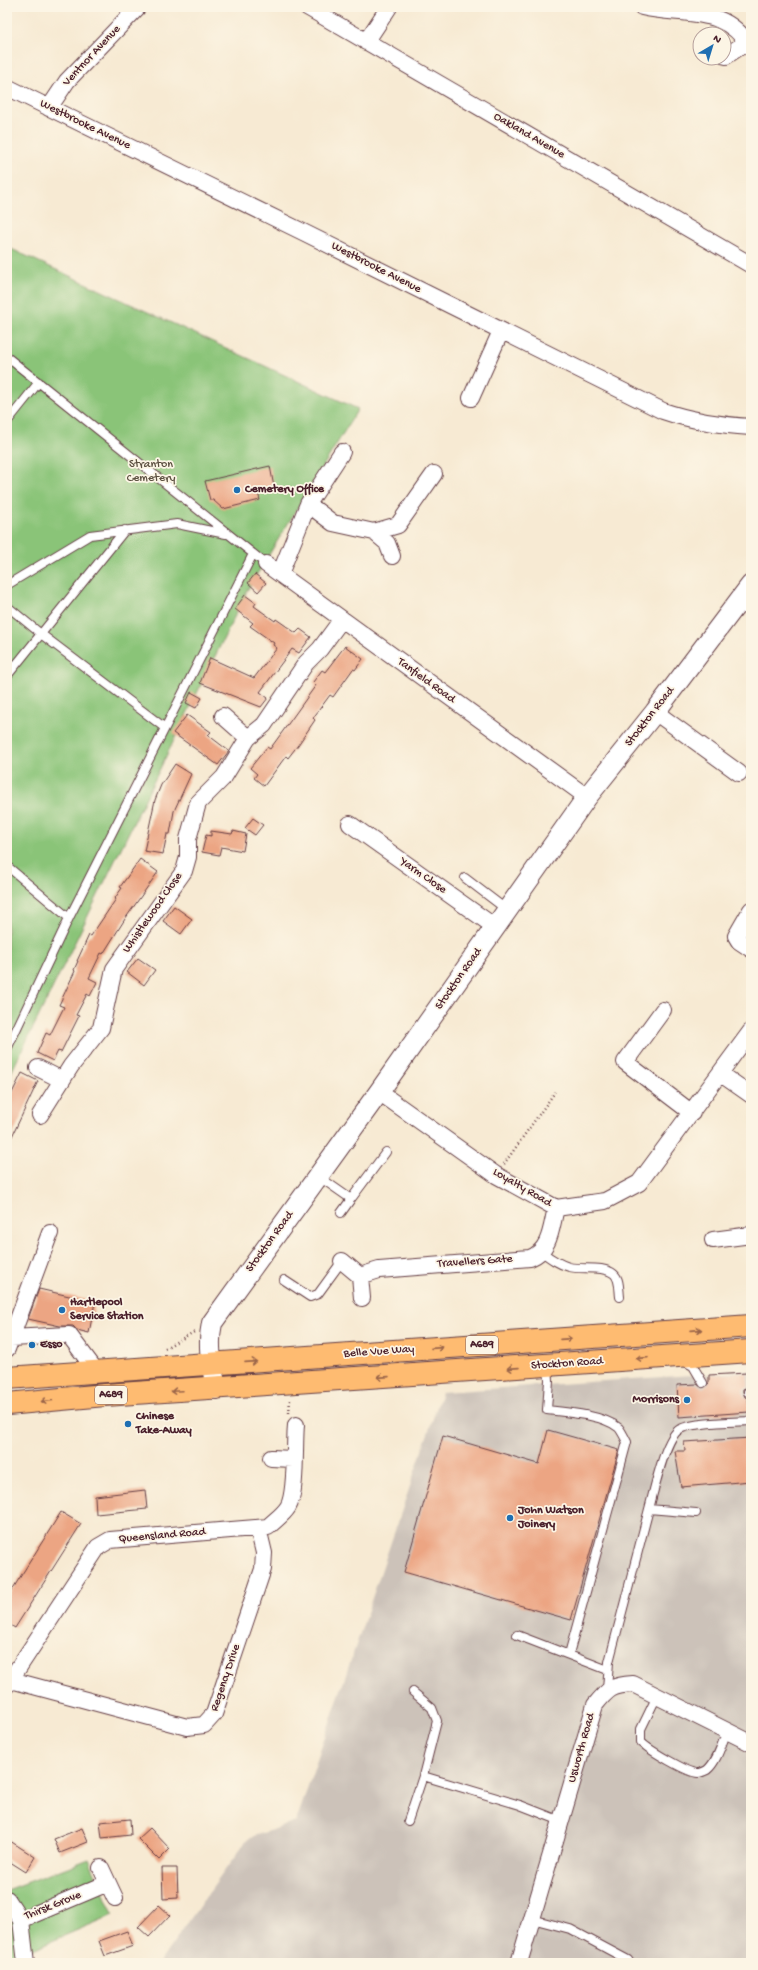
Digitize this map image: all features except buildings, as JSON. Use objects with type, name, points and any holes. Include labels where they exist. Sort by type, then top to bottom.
[{"type":"highway","name":"Belle Vue Way","points":[[7,1378],[751,1326]]},
{"type":"highway","name":"Stockton Road","points":[[7,1404],[105,1395],[216,1389],[751,1351]]},
{"type":"street","name":"Ventnor Avenue","points":[[49,108],[68,81],[138,7]]},
{"type":"street","name":"Oakland Avenue","points":[[307,7],[751,265]]},
{"type":"street","points":[[366,42],[389,7]]},
{"type":"street","points":[[642,7],[717,17],[729,23],[749,45],[732,53]]},
{"type":"street","name":"Westbrooke Avenue","points":[[7,87],[663,411],[688,420],[717,425],[751,427]]},
{"type":"street","points":[[471,398],[502,331]]},
{"type":"street","points":[[280,574],[308,504],[342,452]]},
{"type":"street","points":[[374,532],[398,525],[434,474]]},
{"type":"street","points":[[308,504],[332,523],[374,532],[387,543],[392,556]]},
{"type":"street","name":"Tanfield Road","points":[[266,564],[587,797]]},
{"type":"street","name":"Stockton Road","points":[[216,1389],[209,1337],[212,1323],[379,1092],[587,797],[746,600]]},
{"type":"street","name":"Whistlewood Close","points":[[40,1115],[62,1080],[100,1028],[114,969],[184,871],[188,857],[188,839],[198,803],[224,777],[248,738],[270,716],[306,663],[320,649],[342,619]]},
{"type":"street","points":[[655,712],[739,772]]},
{"type":"street","points":[[223,716],[248,738]]},
{"type":"street","name":"Yarm Close","points":[[350,824],[495,927]]},
{"type":"street","points":[[751,910],[736,936],[739,941],[751,949]]},
{"type":"street","points":[[663,1010],[625,1062],[692,1113]]},
{"type":"street","name":"Loyalty Road","points":[[379,1092],[496,1175],[556,1208],[605,1201],[639,1183],[721,1074],[751,1031]]},
{"type":"street","points":[[38,1068],[62,1080]]},
{"type":"street","points":[[721,1074],[751,1095]]},
{"type":"street","points":[[542,1252],[548,1240],[556,1208]]},
{"type":"street","points":[[50,1233],[9,1344],[69,1335],[96,1371]]},
{"type":"street","points":[[713,1240],[751,1235]]},
{"type":"street","name":"Travellers Gate","points":[[360,1276],[379,1270],[530,1258],[542,1252]]},
{"type":"street","points":[[342,1261],[360,1276],[362,1298]]},
{"type":"street","name":"Queensland Road","points":[[9,1683],[98,1547],[110,1540],[268,1527],[282,1515],[289,1506],[293,1492],[294,1459],[292,1420]]},
{"type":"street","points":[[271,1458],[294,1459]]},
{"type":"street","name":"Regency Drive","points":[[9,1683],[187,1727],[204,1725],[214,1714],[263,1569],[264,1553],[258,1528]]},
{"type":"street","points":[[607,1690],[619,1685],[633,1684],[751,1743]]},
{"type":"street","name":"Usworth Road","points":[[519,1963],[595,1705],[607,1690]]},
{"type":"street","points":[[101,1868],[115,1898]]},
{"type":"street","name":"Thirsk Grove","points":[[7,1899],[21,1920],[108,1883]]},
{"type":"street","points":[[21,1920],[26,1963]]},
{"type":"lane","points":[[7,357],[266,564]]},
{"type":"lane","points":[[7,422],[39,382]]},
{"type":"lane","points":[[7,585],[90,535],[177,524],[229,535]]},
{"type":"lane","points":[[7,676],[125,530]]},
{"type":"lane","points":[[7,1049],[69,918],[253,554]]},
{"type":"lane","points":[[7,606],[41,634],[165,728]]},
{"type":"lane","points":[[7,866],[69,918]]},
{"type":"lane","points":[[465,878],[507,910]]},
{"type":"lane","points":[[341,1213],[386,1152]]},
{"type":"lane","points":[[318,1176],[351,1199]]},
{"type":"lane","points":[[542,1252],[560,1264],[574,1268],[609,1271],[615,1274],[618,1278],[620,1297]]},
{"type":"lane","points":[[284,1280],[310,1297],[318,1294],[342,1261]]},
{"type":"lane","points":[[673,1356],[693,1366],[703,1383]]},
{"type":"lane","points":[[548,1365],[549,1380],[547,1410],[588,1416],[607,1422],[619,1429],[627,1442],[569,1654]]},
{"type":"lane","points":[[607,1690],[608,1670],[649,1509],[669,1442],[680,1429],[698,1425],[751,1421]]},
{"type":"lane","points":[[649,1509],[696,1513]]},
{"type":"lane","points":[[517,1635],[608,1670]]},
{"type":"lane","points":[[408,1821],[423,1776],[437,1721],[432,1708],[414,1692]]},
{"type":"lane","points":[[658,1696],[641,1729],[641,1742],[647,1748],[690,1772],[699,1774],[712,1764],[727,1731]]},
{"type":"lane","points":[[423,1776],[520,1805],[561,1821]]},
{"type":"lane","points":[[532,1920],[570,1929],[629,1961],[637,1963]]},
{"type":"path","points":[[496,1175],[555,1092]]},
{"type":"path","points":[[290,1397],[292,1420]]},
{"type":"shaded area","points":[[751,1371],[751,1963],[159,1963],[248,1838],[296,1822],[442,1392]]},
{"type":"green space","name":"Stranton Cemetery","points":[[7,247],[358,409],[248,589],[7,1081]]},
{"type":"green space","points":[[89,1859],[113,1915],[12,1958],[11,1963],[7,1963],[7,1890]]},
{"type":"place","name":"Cemetery Office","points":[[237,490]]},
{"type":"place","name":"Hartlepool Service Station","points":[[62,1310]]},
{"type":"place","name":"Esso","points":[[32,1345]]},
{"type":"place","name":"Morrisons","points":[[687,1400]]},
{"type":"place","name":"Chinese Take-Away","points":[[128,1424]]},
{"type":"place","name":"John Watson Joinery","points":[[510,1518]]}]
